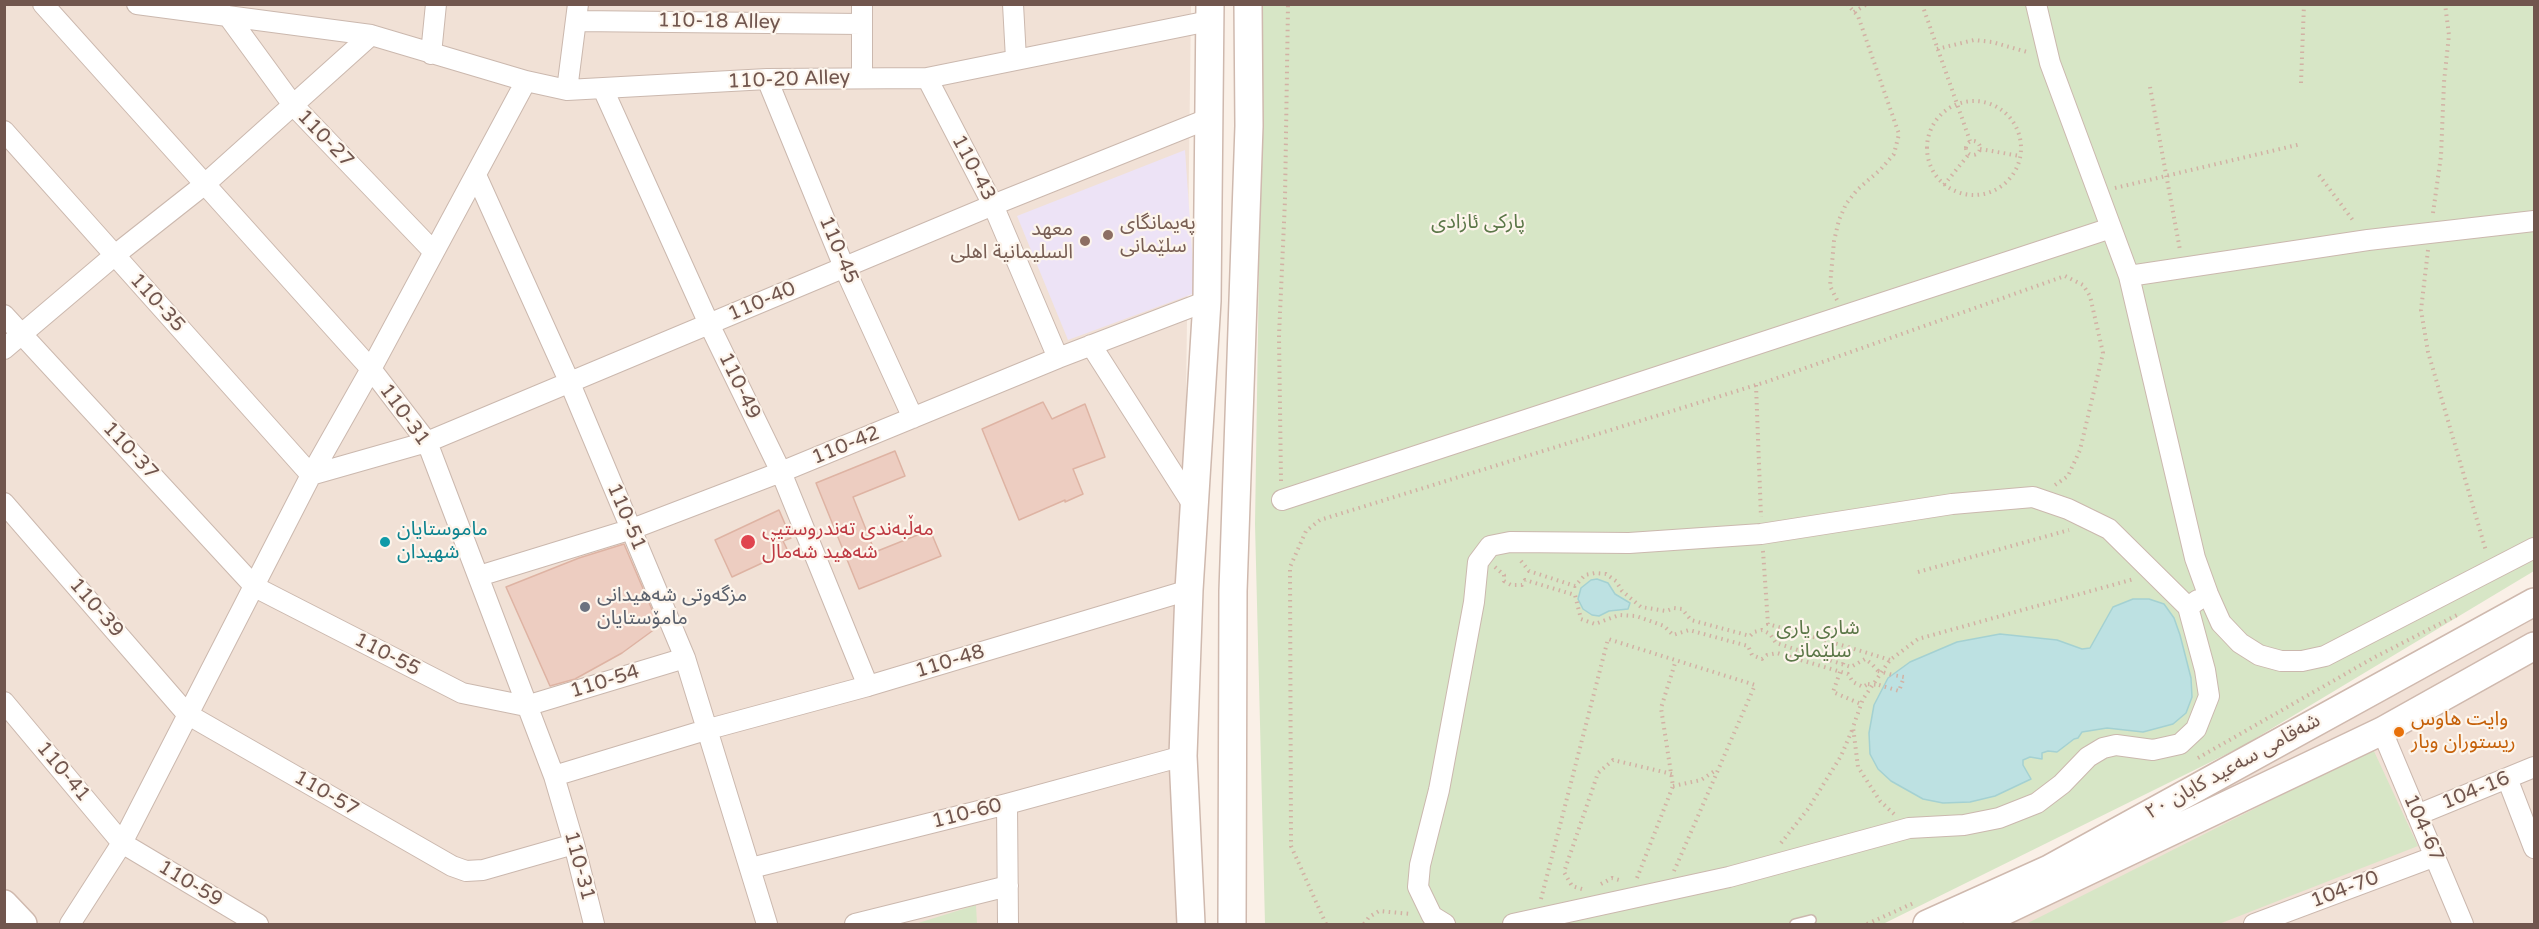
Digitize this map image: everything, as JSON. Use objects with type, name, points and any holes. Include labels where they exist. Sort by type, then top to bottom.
[{"type":"main road","points":[[1232,924],[1233,591],[1249,126],[1248,4]]},
{"type":"main road","points":[[1191,924],[1183,756],[1207,301],[1210,13]]},
{"type":"main road","name":"شەقامی سەعید کابان ٢٠","points":[[1924,912],[2049,869],[2535,602]]},
{"type":"main road","name":"شەقامی سەعید کابان ٢٠","points":[[1977,924],[2382,731],[2535,646]]},
{"type":"main road","points":[[4,904],[23,924]]},
{"type":"street","name":"110-31","points":[[43,4],[371,369],[427,442],[554,776],[594,924]]},
{"type":"street","name":"110-20 Alley","points":[[137,4],[372,35],[526,81],[567,90],[767,79],[927,78],[1210,13]]},
{"type":"street","points":[[431,54],[436,4]]},
{"type":"street","points":[[1013,4],[1016,59]]},
{"type":"street","points":[[2036,4],[2050,63],[2096,193],[2129,276],[2195,558],[2208,594],[2222,622],[2240,643],[2259,655],[2281,661],[2302,661],[2325,656],[2535,548]]},
{"type":"street","points":[[567,90],[578,13]]},
{"type":"street","name":"110-18 Alley","points":[[578,13],[862,14]]},
{"type":"street","points":[[862,14],[862,77]]},
{"type":"street","name":"110-27","points":[[228,16],[293,105],[434,252]]},
{"type":"street","points":[[4,349],[115,255],[205,184],[372,35]]},
{"type":"street","name":"110-43","points":[[927,78],[993,205],[1058,358]]},
{"type":"street","name":"110-45","points":[[767,79],[844,267],[913,418]]},
{"type":"street","points":[[70,924],[122,843],[311,475],[371,369],[526,81]]},
{"type":"street","name":"110-49","points":[[603,89],[710,324],[781,472],[868,686]]},
{"type":"street","name":"110-40","points":[[311,475],[427,442],[993,205],[1210,118]]},
{"type":"street","name":"110-35","points":[[4,131],[311,475]]},
{"type":"street","name":"110-51","points":[[476,175],[569,381],[685,658],[709,729],[767,924]]},
{"type":"street","points":[[2129,276],[2368,240],[2535,221]]},
{"type":"street","points":[[1282,500],[1845,317],[2110,228]]},
{"type":"street","name":"110-42","points":[[479,576],[632,529],[781,472],[1058,358],[1207,301]]},
{"type":"street","name":"110-37","points":[[4,315],[255,587]]},
{"type":"street","points":[[1091,345],[1195,508]]},
{"type":"street","points":[[1435,922],[1418,886],[1420,865],[1441,778],[1474,602],[1478,562],[1490,546],[1518,550],[1761,534],[1952,504],[2033,497],[2068,509],[2109,529],[2152,574],[2188,607],[2205,670],[2209,696],[2196,729],[2180,744],[2153,750],[2116,745],[2103,748],[2088,757],[2062,784],[2037,803],[1999,818],[1964,825],[1909,828],[1729,877],[1665,891],[1632,892],[1513,924]]},
{"type":"street","name":"110-39","points":[[4,503],[187,714]]},
{"type":"street","name":"110-55","points":[[255,587],[462,693],[526,706]]},
{"type":"street","name":"110-48","points":[[554,776],[1190,590]]},
{"type":"street","points":[[2188,607],[2208,594]]},
{"type":"street","name":"110-54","points":[[526,706],[685,658]]},
{"type":"street","name":"110-41","points":[[4,702],[122,843]]},
{"type":"street","name":"110-57","points":[[187,714],[452,866],[466,871],[483,870],[574,844]]},
{"type":"street","name":"104-67","points":[[2382,731],[2463,924]]},
{"type":"street","name":"110-60","points":[[751,868],[1007,804],[1183,756]]},
{"type":"street","name":"104-16","points":[[2417,815],[2535,767]]},
{"type":"street","points":[[2507,778],[2535,848]]},
{"type":"street","points":[[1007,804],[1008,924]]},
{"type":"street","name":"110-59","points":[[122,843],[258,924]]},
{"type":"street","name":"104-70","points":[[2260,924],[2436,856]]},
{"type":"street","points":[[857,924],[1008,886]]},
{"type":"lane","points":[[1795,924],[1810,920]]},
{"type":"path","points":[[1282,500],[1279,336],[1285,200],[1288,4]]},
{"type":"path","points":[[1845,317],[1830,286],[1834,241],[1839,220],[1846,204],[1857,190],[1894,154],[1899,134],[1858,16],[1847,4]]},
{"type":"path","points":[[1854,12],[1867,4]]},
{"type":"path","points":[[1922,4],[1970,141]]},
{"type":"path","points":[[2301,83],[2304,4]]},
{"type":"path","points":[[2445,4],[2449,35],[2444,82],[2441,156],[2421,310],[2428,352],[2492,569]]},
{"type":"path","points":[[1937,49],[1967,41],[1992,42],[2027,52],[2050,63]]},
{"type":"path","points":[[2150,87],[2183,269]]},
{"type":"path","points":[[1968,101],[1983,102],[2003,112],[2017,129],[2020,156],[2010,178],[1993,191],[1971,195],[1956,192],[1934,174],[1928,160],[1927,138],[1937,118],[1956,104],[1968,101]]},
{"type":"path","points":[[1970,141],[1977,143],[1980,149]]},
{"type":"path","points":[[1969,154],[1965,146],[1970,141]]},
{"type":"path","points":[[2096,193],[2166,174],[2301,144]]},
{"type":"path","points":[[1980,149],[2020,156]]},
{"type":"path","points":[[1969,154],[1974,155],[1980,149]]},
{"type":"path","points":[[1944,184],[1969,154]]},
{"type":"path","points":[[2319,175],[2368,240]]},
{"type":"path","points":[[1326,924],[1291,846],[1290,567],[1306,531],[1320,520],[1756,385],[2065,276],[2083,285],[2091,296],[2103,353],[2080,450],[2072,468],[2068,476],[2033,497]]},
{"type":"path","points":[[1756,385],[1761,534],[1768,624],[1890,660]]},
{"type":"path","points":[[1918,572],[2095,522]]},
{"type":"path","points":[[1518,550],[1515,561],[1521,561],[1529,571],[1575,586],[1585,575],[1606,574],[1641,607],[1666,611],[1674,608],[1682,609],[1691,620],[1749,636],[1762,630],[1770,634],[1776,643],[1851,667],[1865,659],[1878,672],[1904,677],[1899,691],[1868,684],[1863,687],[1853,682],[1848,674],[1777,653],[1767,655],[1762,660],[1752,655],[1748,646],[1689,630],[1673,635],[1664,626],[1636,616],[1619,615],[1596,624],[1581,620],[1575,595],[1525,580],[1522,585],[1511,585],[1504,581],[1505,568],[1518,550]]},
{"type":"path","points":[[1478,562],[1499,568],[1504,575]]},
{"type":"path","points":[[1771,849],[1780,843],[1808,809],[1841,756],[1861,704],[1890,660],[1918,639],[2152,574]]},
{"type":"path","points":[[2193,761],[2375,657],[2460,614]]},
{"type":"path","points":[[1536,919],[1608,639],[1755,685],[1665,891]]},
{"type":"path","points":[[1843,664],[1848,647]]},
{"type":"path","points":[[1598,887],[1612,878],[1632,892],[1673,786],[1661,708],[1676,660]]},
{"type":"path","points":[[1840,672],[1833,692],[1861,704]]},
{"type":"path","points":[[1853,727],[1858,767],[1880,801],[1909,828]]},
{"type":"path","points":[[1593,892],[1572,886],[1564,872],[1598,773],[1613,760],[1672,774]]},
{"type":"path","points":[[1673,786],[1701,780],[1718,769]]},
{"type":"path","points":[[1364,924],[1378,911],[1435,922]]},
{"type":"path","points":[[1867,924],[1924,912]]},
{"type":"shaded area","points":[[5,5],[1191,5],[1185,476],[1190,924],[23,924],[5,904]]},
{"type":"shaded area","name":"پەیمانگای سلێمانی","points":[[1185,150],[1195,293],[1068,340],[1017,216]]},
{"type":"shaded area","points":[[2534,614],[2534,924],[1922,924]]},
{"type":"green space","points":[[1263,5],[2534,5],[2534,571],[2241,747],[1883,924],[1265,924],[1255,524]]},
{"type":"green space","points":[[2373,749],[2418,846],[2219,924],[2026,924]]},
{"type":"green space","points":[[976,905],[977,924],[915,924]]},
{"type":"water","points":[[1597,579],[1608,583],[1615,594],[1630,603],[1628,609],[1609,611],[1599,616],[1592,615],[1583,609],[1578,599],[1581,588],[1591,580]]},
{"type":"water","points":[[2133,599],[2149,599],[2164,604],[2174,618],[2180,635],[2191,678],[2192,697],[2186,713],[2173,724],[2143,732],[2107,728],[2082,732],[2078,738],[2057,752],[2042,753],[2042,759],[2030,757],[2023,760],[2023,765],[2031,779],[1995,796],[1970,802],[1943,803],[1923,799],[1891,781],[1878,769],[1870,754],[1869,733],[1874,705],[1888,678],[1910,662],[1957,642],[2000,634],[2057,640],[2082,649],[2090,648],[2113,607]]},
{"type":"building","points":[[1043,402],[1052,419],[1085,404],[1105,457],[1073,469],[1083,494],[1019,520],[982,429]]},
{"type":"building","points":[[895,451],[905,476],[853,497],[875,552],[930,530],[941,556],[859,589],[816,483]]},
{"type":"building","name":"مەڵبەندی تەندروستیی شەهید شەماڵ","points":[[779,510],[791,538],[783,541],[788,551],[732,577],[715,540]]},
{"type":"building","points":[[624,544],[659,626],[622,653],[575,679],[550,686],[506,587],[579,558]]},
{"type":"place","name":"پەیمانگای سلێمانی","points":[[1108,235]]},
{"type":"place","name":"معهد السلیمانیة اهلى","points":[[1085,241]]},
{"type":"place","name":"ماموستايان شهيدان","points":[[385,542]]},
{"type":"place","name":"مەڵبەندی تەندروستیی شەهید شەماڵ","points":[[748,542]]},
{"type":"place","name":"مزگەوتی شەهیدانی مامۆستایان","points":[[585,607]]},
{"type":"place","name":"وايت هاوس ريستوران وبار","points":[[2399,732]]},
{"type":"park label","name":"پارکی ئازادی","points":[[1478,223]]},
{"type":"park label","name":"شاری یاری سلێمانی","points":[[1818,640]]}]
